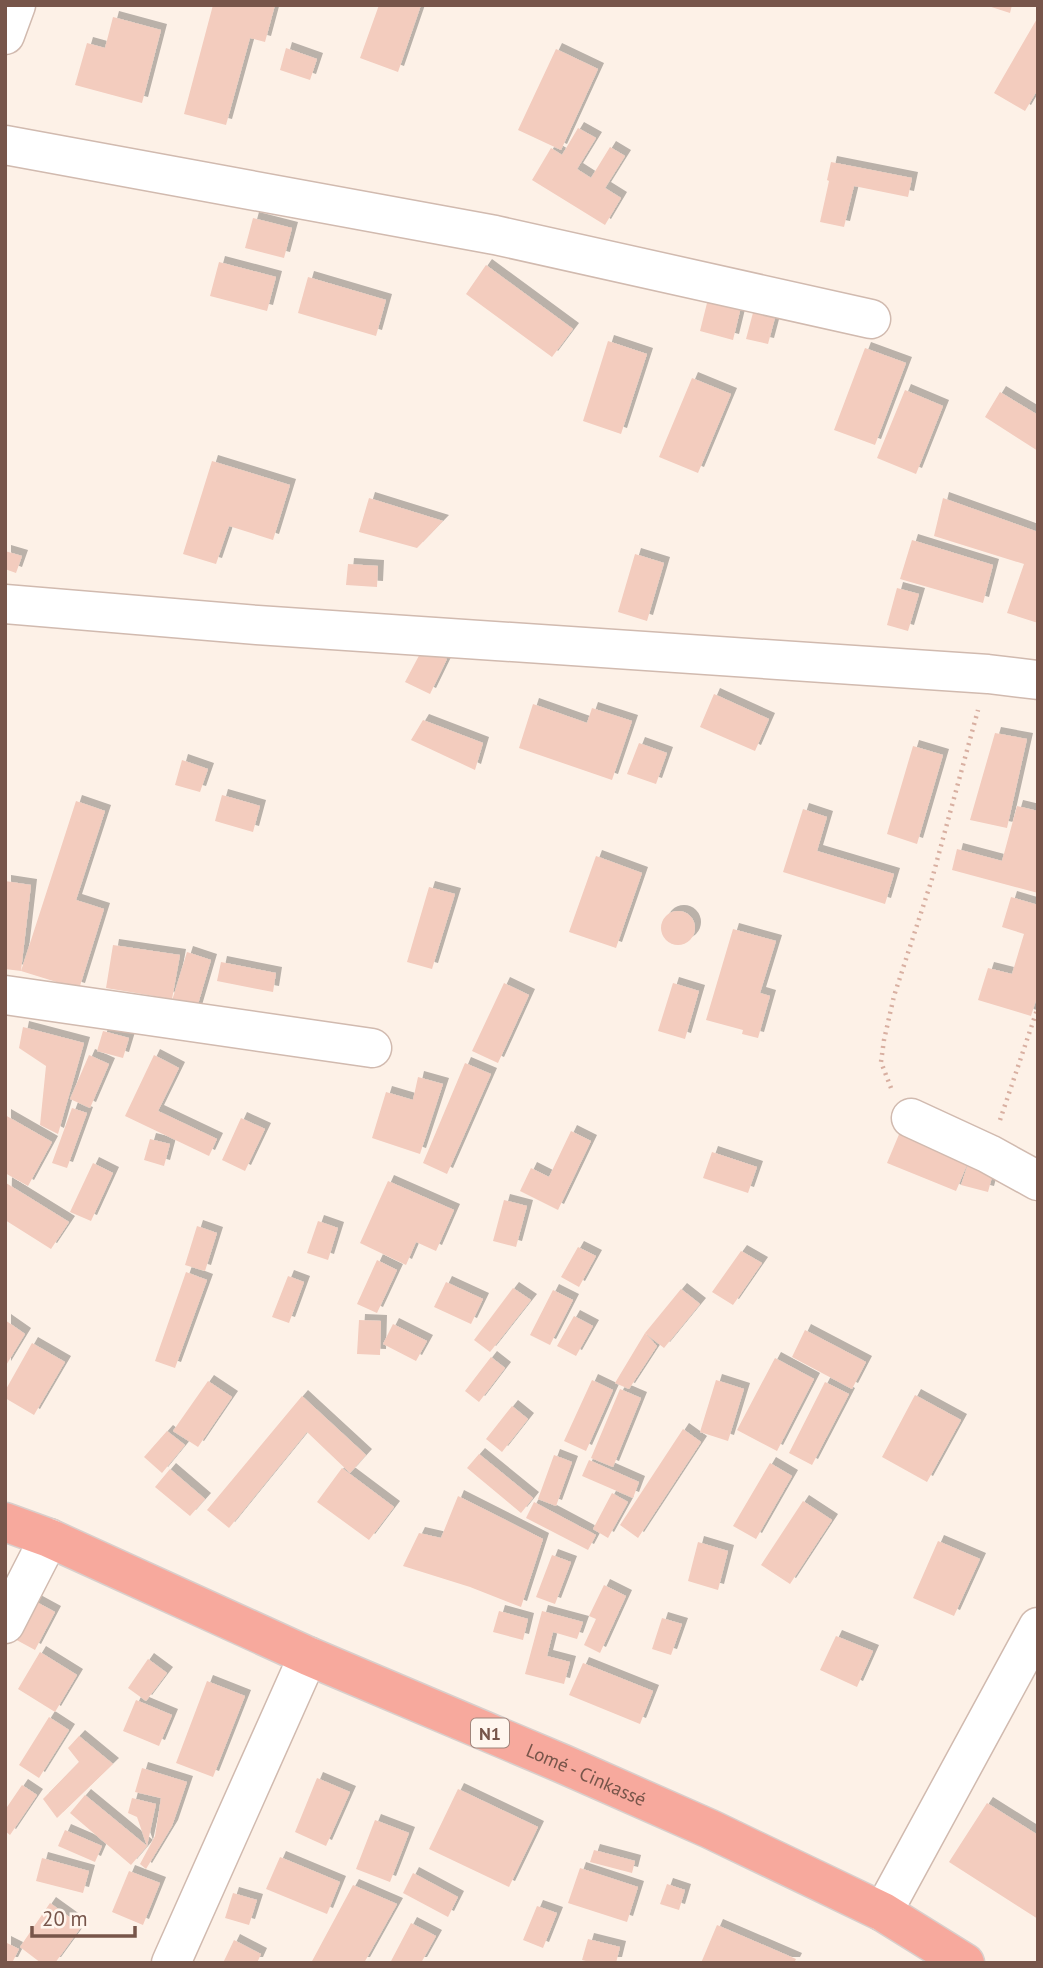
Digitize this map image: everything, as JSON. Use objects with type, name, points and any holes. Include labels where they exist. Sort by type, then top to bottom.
[{"type":"highway","name":"Lomé - Cinkassé","points":[[5,1522],[49,1538],[308,1656],[710,1829],[883,1912],[965,1963]]},
{"type":"street","points":[[5,36],[16,5]]},
{"type":"street","points":[[5,145],[495,235],[871,320]]},
{"type":"street","points":[[5,604],[257,625],[988,674],[1038,680]]},
{"type":"street","points":[[5,995],[372,1048]]},
{"type":"street","points":[[911,1118],[989,1154],[1038,1181]]},
{"type":"street","points":[[5,1624],[49,1538]]},
{"type":"street","points":[[883,1912],[1038,1627]]},
{"type":"street","points":[[171,1963],[308,1656]]},
{"type":"path","points":[[911,1118],[891,1090],[881,1062],[884,1040],[894,996],[932,879],[988,674]]},
{"type":"path","points":[[989,1154],[1038,1007]]},
{"type":"building","points":[[213,5],[275,5],[265,42],[250,38],[226,125],[184,114]]},
{"type":"building","points":[[379,5],[421,5],[398,72],[360,58]]},
{"type":"building","points":[[985,5],[1012,5],[1010,13]]},
{"type":"building","points":[[113,17],[161,30],[142,103],[75,85],[87,43],[105,48]]},
{"type":"building","points":[[1038,17],[1038,89],[1025,111],[994,93]]},
{"type":"building","points":[[286,48],[317,59],[310,80],[280,70]]},
{"type":"building","points":[[556,49],[598,69],[561,150],[518,130]]},
{"type":"building","points":[[578,128],[596,138],[577,169],[591,178],[610,147],[625,156],[605,188],[621,198],[605,225],[532,180],[551,148],[562,155]]},
{"type":"building","points":[[831,162],[912,178],[908,197],[854,186],[844,227],[820,222]]},
{"type":"building","points":[[253,218],[292,228],[284,258],[245,248]]},
{"type":"building","points":[[219,262],[276,277],[267,311],[210,296]]},
{"type":"building","points":[[486,265],[573,329],[552,357],[466,294]]},
{"type":"building","points":[[308,277],[386,300],[376,336],[298,313]]},
{"type":"building","points":[[708,299],[741,307],[733,340],[700,331]]},
{"type":"building","points":[[754,309],[776,314],[768,344],[746,339]]},
{"type":"building","points":[[608,341],[647,354],[621,434],[583,421]]},
{"type":"building","points":[[865,348],[906,363],[875,445],[834,430]]},
{"type":"building","points":[[692,378],[731,394],[698,473],[659,457]]},
{"type":"building","points":[[905,390],[943,406],[916,474],[877,458]]},
{"type":"building","points":[[1000,392],[1038,415],[1038,451],[985,417]]},
{"type":"building","points":[[212,461],[290,485],[273,540],[229,526],[216,564],[183,554]]},
{"type":"building","points":[[369,498],[443,521],[417,548],[359,532]]},
{"type":"building","points":[[943,498],[1038,532],[1038,623],[1007,613],[1024,564],[934,536]]},
{"type":"building","points":[[912,540],[993,565],[983,603],[900,579]]},
{"type":"building","points":[[5,551],[22,556],[16,573],[5,569]]},
{"type":"building","points":[[635,554],[664,563],[647,621],[618,612]]},
{"type":"building","points":[[348,564],[378,566],[377,587],[346,585]]},
{"type":"building","points":[[897,588],[919,594],[908,631],[887,625]]},
{"type":"building","points":[[423,648],[447,659],[430,694],[405,682]]},
{"type":"building","points":[[714,694],[769,719],[755,751],[700,727]]},
{"type":"building","points":[[533,704],[587,723],[592,708],[632,721],[612,780],[519,748]]},
{"type":"building","points":[[423,720],[483,743],[475,770],[411,740]]},
{"type":"building","points":[[995,733],[1027,739],[1007,828],[970,820]]},
{"type":"building","points":[[639,743],[667,753],[656,784],[627,774]]},
{"type":"building","points":[[913,746],[943,755],[917,844],[887,834]]},
{"type":"building","points":[[182,760],[208,769],[200,792],[175,785]]},
{"type":"building","points":[[222,795],[260,806],[253,832],[215,821]]},
{"type":"building","points":[[76,801],[105,811],[76,900],[104,909],[79,989],[21,971]]},
{"type":"building","points":[[1017,806],[1038,811],[1038,893],[952,870],[957,849],[1002,861]]},
{"type":"building","points":[[803,809],[827,817],[817,851],[894,874],[885,904],[783,872]]},
{"type":"building","points":[[596,856],[642,873],[616,948],[569,932]]},
{"type":"building","points":[[5,881],[31,885],[21,971],[5,969]]},
{"type":"building","points":[[429,887],[455,894],[432,969],[407,962]]},
{"type":"building","points":[[1011,897],[1038,905],[1038,994],[1031,1016],[978,1000],[988,968],[1012,974],[1024,934],[1002,927]]},
{"type":"building","points":[[678,911],[690,916],[695,928],[690,940],[678,945],[666,940],[661,928],[666,916]]},
{"type":"building","points":[[733,929],[776,941],[760,993],[770,996],[758,1038],[742,1034],[743,1030],[706,1020]]},
{"type":"building","points":[[113,945],[180,955],[172,999],[106,988]]},
{"type":"building","points":[[187,952],[211,960],[196,1011],[171,1004]]},
{"type":"building","points":[[221,962],[276,973],[273,992],[217,981]]},
{"type":"building","points":[[504,983],[529,995],[498,1063],[472,1051]]},
{"type":"building","points":[[673,983],[699,991],[685,1039],[658,1031]]},
{"type":"building","points":[[23,1027],[84,1043],[58,1134],[40,1125],[46,1066],[19,1048]]},
{"type":"building","points":[[103,1031],[129,1038],[123,1058],[97,1051]]},
{"type":"building","points":[[89,1055],[109,1064],[90,1108],[70,1099]]},
{"type":"building","points":[[154,1055],[179,1068],[158,1111],[217,1139],[209,1156],[125,1116]]},
{"type":"building","points":[[465,1063],[491,1074],[447,1174],[423,1163]]},
{"type":"building","points":[[418,1077],[443,1084],[420,1154],[372,1138],[386,1092],[413,1100]]},
{"type":"building","points":[[72,1108],[87,1113],[67,1168],[52,1163]]},
{"type":"building","points":[[5,1115],[52,1142],[28,1186],[5,1173]]},
{"type":"building","points":[[241,1118],[265,1129],[245,1171],[222,1160]]},
{"type":"building","points":[[571,1131],[591,1141],[558,1210],[520,1191],[531,1168],[549,1177]]},
{"type":"building","points":[[900,1132],[969,1160],[956,1191],[887,1163]]},
{"type":"building","points":[[150,1139],[170,1144],[164,1166],[144,1160]]},
{"type":"building","points":[[712,1152],[757,1167],[748,1193],[703,1178]]},
{"type":"building","points":[[93,1163],[113,1173],[91,1221],[70,1212]]},
{"type":"building","points":[[968,1164],[993,1173],[988,1192],[961,1185]]},
{"type":"building","points":[[388,1181],[454,1210],[436,1251],[416,1242],[406,1265],[360,1243]]},
{"type":"building","points":[[6,1183],[69,1222],[51,1249],[5,1220]]},
{"type":"building","points":[[504,1200],[527,1206],[516,1247],[493,1241]]},
{"type":"building","points":[[318,1221],[338,1228],[328,1260],[307,1253]]},
{"type":"building","points":[[197,1226],[217,1233],[205,1271],[185,1265]]},
{"type":"building","points":[[578,1247],[596,1256],[579,1287],[561,1277]]},
{"type":"building","points":[[741,1251],[762,1263],[733,1305],[712,1292]]},
{"type":"building","points":[[377,1260],[397,1270],[377,1313],[357,1304]]},
{"type":"building","points":[[186,1272],[207,1280],[175,1368],[155,1361]]},
{"type":"building","points":[[288,1276],[304,1282],[289,1323],[272,1317]]},
{"type":"building","points":[[446,1282],[483,1299],[471,1324],[434,1307]]},
{"type":"building","points":[[513,1288],[531,1300],[490,1352],[474,1340]]},
{"type":"building","points":[[681,1289],[700,1304],[664,1348],[645,1333]]},
{"type":"building","points":[[553,1290],[573,1300],[550,1345],[530,1335]]},
{"type":"building","points":[[574,1316],[593,1326],[576,1356],[557,1346]]},
{"type":"building","points":[[5,1320],[25,1334],[5,1367]]},
{"type":"building","points":[[359,1320],[381,1321],[380,1355],[357,1354]]},
{"type":"building","points":[[393,1324],[427,1341],[416,1361],[383,1344]]},
{"type":"building","points":[[805,1330],[866,1362],[852,1389],[792,1357]]},
{"type":"building","points":[[645,1333],[657,1346],[629,1389],[615,1383]]},
{"type":"building","points":[[32,1343],[65,1362],[34,1415],[5,1398],[5,1391]]},
{"type":"building","points":[[491,1357],[505,1368],[479,1402],[465,1391]]},
{"type":"building","points":[[775,1358],[814,1379],[777,1451],[737,1430]]},
{"type":"building","points":[[592,1380],[613,1390],[586,1451],[564,1441]]},
{"type":"building","points":[[716,1380],[744,1389],[728,1441],[700,1432]]},
{"type":"building","points":[[208,1381],[232,1397],[198,1447],[173,1431]]},
{"type":"building","points":[[825,1382],[849,1394],[812,1465],[789,1453]]},
{"type":"building","points":[[620,1389],[641,1398],[613,1467],[591,1458]]},
{"type":"building","points":[[915,1395],[961,1420],[927,1482],[882,1457]]},
{"type":"building","points":[[302,1396],[366,1455],[350,1473],[307,1432],[229,1528],[207,1510]]},
{"type":"building","points":[[512,1406],[528,1419],[502,1452],[486,1439]]},
{"type":"building","points":[[683,1429],[701,1442],[638,1538],[620,1525]]},
{"type":"building","points":[[167,1431],[185,1445],[162,1473],[144,1457]]},
{"type":"building","points":[[479,1454],[533,1498],[521,1513],[467,1468]]},
{"type":"building","points":[[554,1455],[572,1462],[556,1506],[538,1499]]},
{"type":"building","points":[[589,1460],[639,1482],[633,1498],[582,1476]]},
{"type":"building","points":[[770,1463],[792,1476],[756,1539],[733,1526]]},
{"type":"building","points":[[342,1468],[394,1507],[369,1540],[317,1502]]},
{"type":"building","points":[[170,1469],[205,1499],[190,1516],[155,1487]]},
{"type":"building","points":[[612,1493],[628,1502],[608,1538],[593,1529]]},
{"type":"building","points":[[458,1496],[543,1539],[521,1607],[470,1587],[403,1566],[419,1533],[441,1538]]},
{"type":"building","points":[[803,1501],[832,1520],[790,1584],[761,1565]]},
{"type":"building","points":[[534,1502],[596,1535],[588,1550],[526,1518]]},
{"type":"building","points":[[938,1541],[980,1559],[954,1616],[913,1598]]},
{"type":"building","points":[[698,1542],[728,1551],[718,1590],[688,1581]]},
{"type":"building","points":[[552,1555],[571,1562],[555,1604],[536,1597]]},
{"type":"building","points":[[604,1585],[626,1596],[600,1653],[584,1645],[596,1619],[589,1616]]},
{"type":"building","points":[[31,1599],[55,1612],[35,1650],[11,1637]]},
{"type":"building","points":[[499,1611],[528,1619],[523,1640],[493,1632]]},
{"type":"building","points":[[542,1611],[583,1622],[577,1639],[553,1632],[547,1656],[570,1662],[564,1684],[525,1674]]},
{"type":"building","points":[[662,1618],[682,1624],[671,1655],[652,1649]]},
{"type":"building","points":[[836,1636],[873,1651],[857,1687],[820,1670]]},
{"type":"building","points":[[40,1652],[77,1675],[55,1712],[18,1689]]},
{"type":"building","points":[[148,1659],[167,1673],[146,1701],[128,1688]]},
{"type":"building","points":[[583,1663],[653,1691],[640,1724],[569,1695]]},
{"type":"building","points":[[207,1681],[245,1696],[213,1777],[176,1763]]},
{"type":"building","points":[[136,1700],[172,1715],[159,1746],[123,1731]]},
{"type":"building","points":[[49,1717],[69,1730],[39,1778],[19,1765]]},
{"type":"building","points":[[79,1736],[113,1764],[57,1818],[43,1799],[79,1762],[68,1748]]},
{"type":"building","points":[[142,1768],[187,1782],[172,1826],[146,1869],[140,1864],[155,1836],[161,1798],[135,1792]]},
{"type":"building","points":[[317,1778],[350,1792],[326,1846],[295,1832]]},
{"type":"building","points":[[22,1785],[37,1795],[10,1835],[5,1831],[5,1810]]},
{"type":"building","points":[[458,1789],[538,1827],[509,1887],[429,1849]]},
{"type":"building","points":[[85,1795],[147,1846],[131,1865],[70,1813]]},
{"type":"building","points":[[132,1798],[156,1804],[147,1846],[137,1817],[128,1813]]},
{"type":"building","points":[[987,1803],[1038,1835],[1038,1919],[949,1862]]},
{"type":"building","points":[[375,1820],[409,1833],[390,1882],[356,1869]]},
{"type":"building","points":[[65,1830],[102,1846],[95,1862],[58,1846]]},
{"type":"building","points":[[594,1850],[635,1861],[632,1873],[590,1862]]},
{"type":"building","points":[[280,1857],[340,1882],[327,1914],[266,1889]]},
{"type":"building","points":[[42,1858],[89,1871],[83,1893],[36,1881]]},
{"type":"building","points":[[580,1868],[638,1887],[627,1922],[568,1903]]},
{"type":"building","points":[[129,1871],[160,1883],[143,1925],[112,1912]]},
{"type":"building","points":[[413,1873],[458,1897],[448,1917],[403,1893]]},
{"type":"building","points":[[667,1884],[685,1890],[679,1910],[660,1904]]},
{"type":"building","points":[[353,1885],[397,1904],[364,1963],[311,1963]]},
{"type":"building","points":[[233,1893],[257,1900],[249,1925],[225,1918]]},
{"type":"building","points":[[50,1903],[82,1926],[55,1963],[41,1963],[20,1947]]},
{"type":"building","points":[[537,1906],[557,1913],[543,1948],[523,1940]]},
{"type":"building","points":[[411,1923],[436,1936],[421,1963],[390,1963]]},
{"type":"building","points":[[717,1925],[796,1959],[794,1963],[701,1963]]},
{"type":"building","points":[[588,1939],[620,1947],[616,1963],[582,1960]]},
{"type":"building","points":[[234,1940],[261,1954],[257,1963],[223,1963]]},
{"type":"building","points":[[5,1942],[19,1949],[12,1963],[5,1963]]}]
